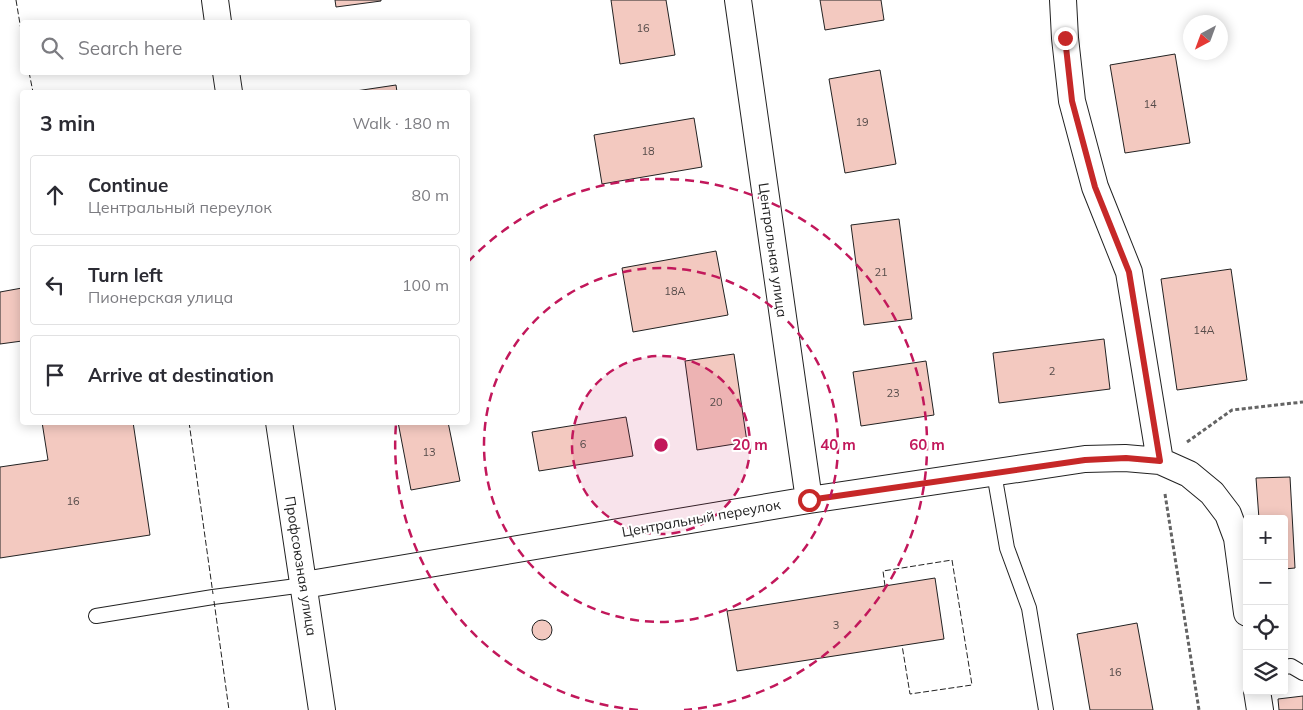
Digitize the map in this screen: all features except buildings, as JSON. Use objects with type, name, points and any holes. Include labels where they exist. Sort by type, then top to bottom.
[{"type":"street","points":[[215,0],[218,20]]},
{"type":"street","name":"Центральная улица","points":[[738,0],[809,500]]},
{"type":"street","points":[[1063,0],[1072,101],[1095,187],[1129,272],[1160,461]]},
{"type":"street","points":[[226,75],[229,90]]},
{"type":"street","name":"Профсоюзная улица","points":[[279,425],[322,710]]},
{"type":"street","name":"Центральный переулок","points":[[304,585],[809,500],[1085,460],[1126,458],[1160,461],[1189,474],[1212,493],[1228,514],[1236,538],[1246,605]]},
{"type":"street","points":[[1258,695],[1260,710]]},
{"type":"lane","points":[[994,473],[1007,548],[1028,608],[1046,710]]},
{"type":"lane","points":[[96,616],[213,597],[304,585]]},
{"type":"lane","points":[[1288,666],[1303,673]]},
{"type":"path","points":[[1199,710],[1160,461],[1232,410],[1303,402]]},
{"type":"fence","points":[[16,0],[20,24]]},
{"type":"fence","points":[[30,75],[33,90]]},
{"type":"fence","points":[[189,425],[213,594]]},
{"type":"fence","points":[[885,586],[883,571],[952,560],[972,685],[910,694],[902,645]]},
{"type":"fence","points":[[214,601],[229,710]]},
{"type":"route","points":[[809,500],[1085,460],[1126,458],[1160,461],[1129,272],[1095,187],[1072,101],[1065,38]]}]
